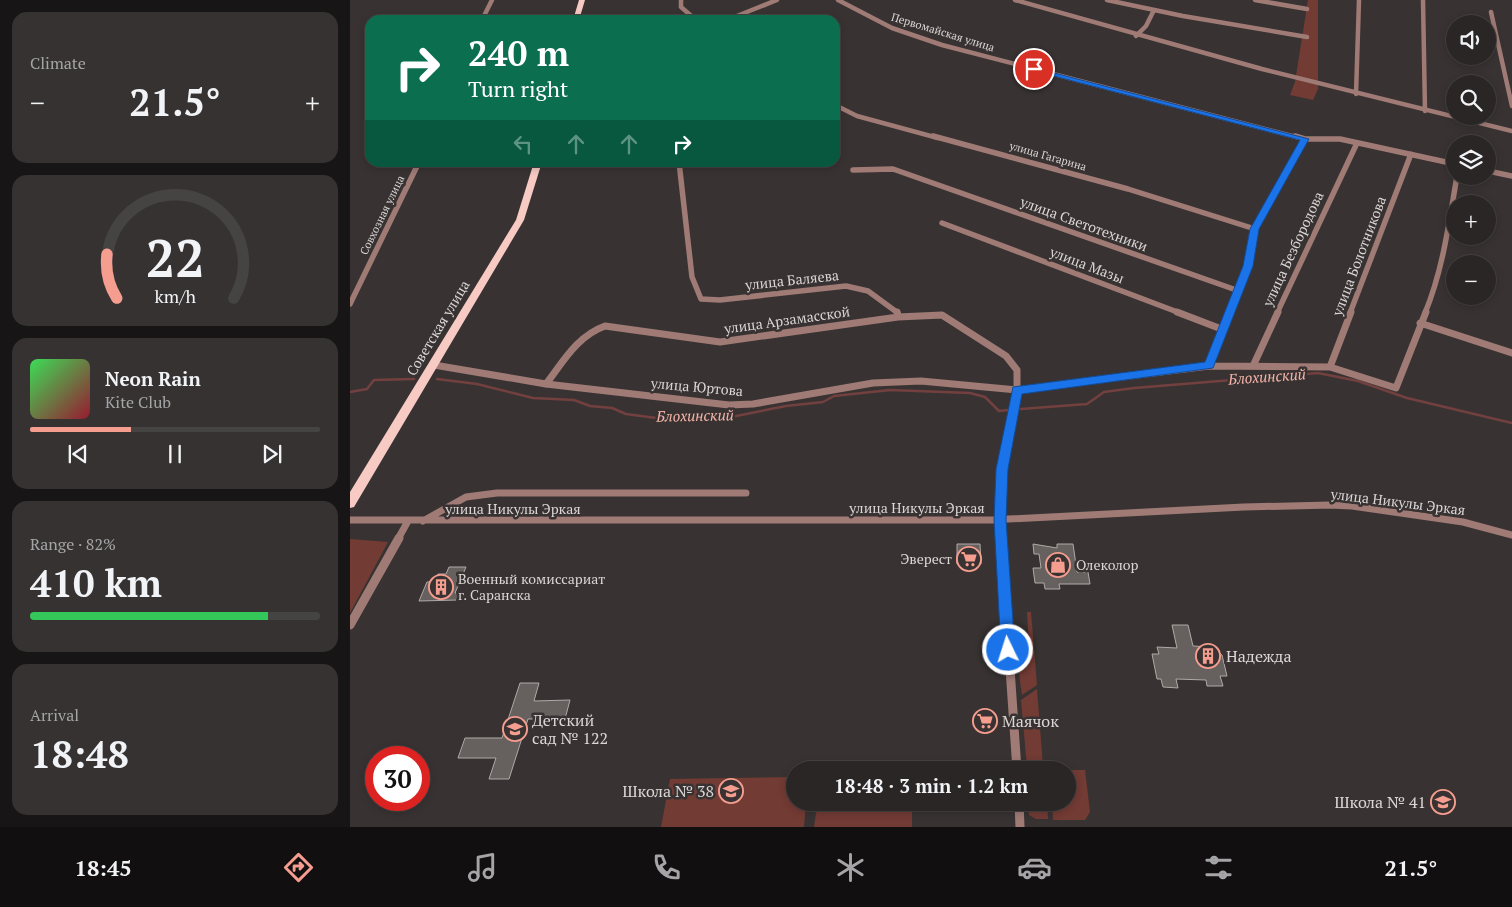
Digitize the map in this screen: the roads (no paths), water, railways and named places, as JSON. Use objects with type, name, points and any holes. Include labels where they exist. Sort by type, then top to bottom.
[{"type":"main road","points":[[578,15],[582,0]]},
{"type":"main road","name":"Советская улица","points":[[350,503],[520,220],[536,167]]},
{"type":"street","points":[[484,15],[492,0]]},
{"type":"street","points":[[681,0],[680,7],[690,15]]},
{"type":"street","points":[[740,15],[777,0]]},
{"type":"street","name":"Первомайская улица","points":[[838,0],[892,28],[942,44],[1305,139],[1325,138],[1357,143],[1446,162]]},
{"type":"street","points":[[1014,0],[1136,36],[1356,94],[1512,130]]},
{"type":"street","points":[[1107,0],[1307,37]]},
{"type":"street","points":[[1254,0],[1307,9]]},
{"type":"street","points":[[1356,94],[1358,0]]},
{"type":"street","points":[[1423,0],[1425,111]]},
{"type":"street","points":[[1136,36],[1146,26],[1154,10]]},
{"type":"street","points":[[1491,12],[1512,106]]},
{"type":"street","name":"улица Гагарина","points":[[840,108],[857,116],[1128,189],[1255,229]]},
{"type":"street","points":[[1209,366],[1248,266],[1255,229],[1305,139]]},
{"type":"street","name":"улица Безбородова","points":[[1253,366],[1357,143]]},
{"type":"street","name":"улица Болотникова","points":[[1330,367],[1411,154]]},
{"type":"street","name":"Совхозная улица","points":[[350,304],[417,167]]},
{"type":"street","name":"улица Баляева","points":[[680,167],[692,277],[696,291],[702,299],[710,300],[846,286],[868,291],[886,302],[898,313],[898,317]]},
{"type":"street","name":"улица Светотехники","points":[[853,170],[884,167],[922,178],[1239,291]]},
{"type":"street","points":[[1496,173],[1512,176]]},
{"type":"street","points":[[1455,185],[1447,233],[1432,297],[1420,323],[1512,353]]},
{"type":"street","name":"улица Мазы","points":[[942,223],[1224,330]]},
{"type":"street","name":"улица Арзамасской","points":[[546,384],[586,334],[596,328],[605,326],[708,342],[720,342],[898,317],[942,315],[1006,356],[1017,370],[1017,390],[1002,469],[1000,520],[1016,761]]},
{"type":"street","name":"улица Юртова","points":[[434,365],[546,384],[729,405],[753,404],[873,383],[921,382],[1017,390],[1209,366],[1330,367],[1396,388],[1420,323]]},
{"type":"street","points":[[422,521],[466,497],[497,493],[746,493]]},
{"type":"street","name":"улица Никулы Эркая","points":[[350,520],[1000,520],[1244,507],[1330,505],[1352,506],[1463,522],[1512,535]]},
{"type":"street","points":[[350,625],[408,521]]},
{"type":"street","points":[[1019,811],[1020,827]]},
{"type":"waterway","name":"Блохинский","points":[[1021,409],[1087,404],[1104,392],[1134,388],[1318,373],[1358,381],[1407,398],[1512,423]]},
{"type":"waterway","name":"Блохинский","points":[[350,392],[367,389],[374,380],[414,379]]},
{"type":"waterway","name":"Блохинский","points":[[437,379],[477,384],[533,398],[574,400],[590,406],[612,408],[626,414],[656,418],[719,413],[731,417],[786,406],[823,402],[834,396],[890,390],[970,393],[985,397],[999,411],[1008,410]]},
{"type":"place","name":"Эверест","points":[[969,559]]},
{"type":"place","name":"Олеколор","points":[[1058,565]]},
{"type":"place","name":"Военный комиссариат г. Саранска","points":[[441,587]]},
{"type":"place","name":"Надежда","points":[[1208,656]]},
{"type":"place","name":"Маячок","points":[[985,721]]},
{"type":"place","name":"Детский сад № 122","points":[[515,729]]},
{"type":"place","name":"Школа № 38","points":[[731,791]]},
{"type":"place","name":"Школа № 41","points":[[1443,802]]}]
